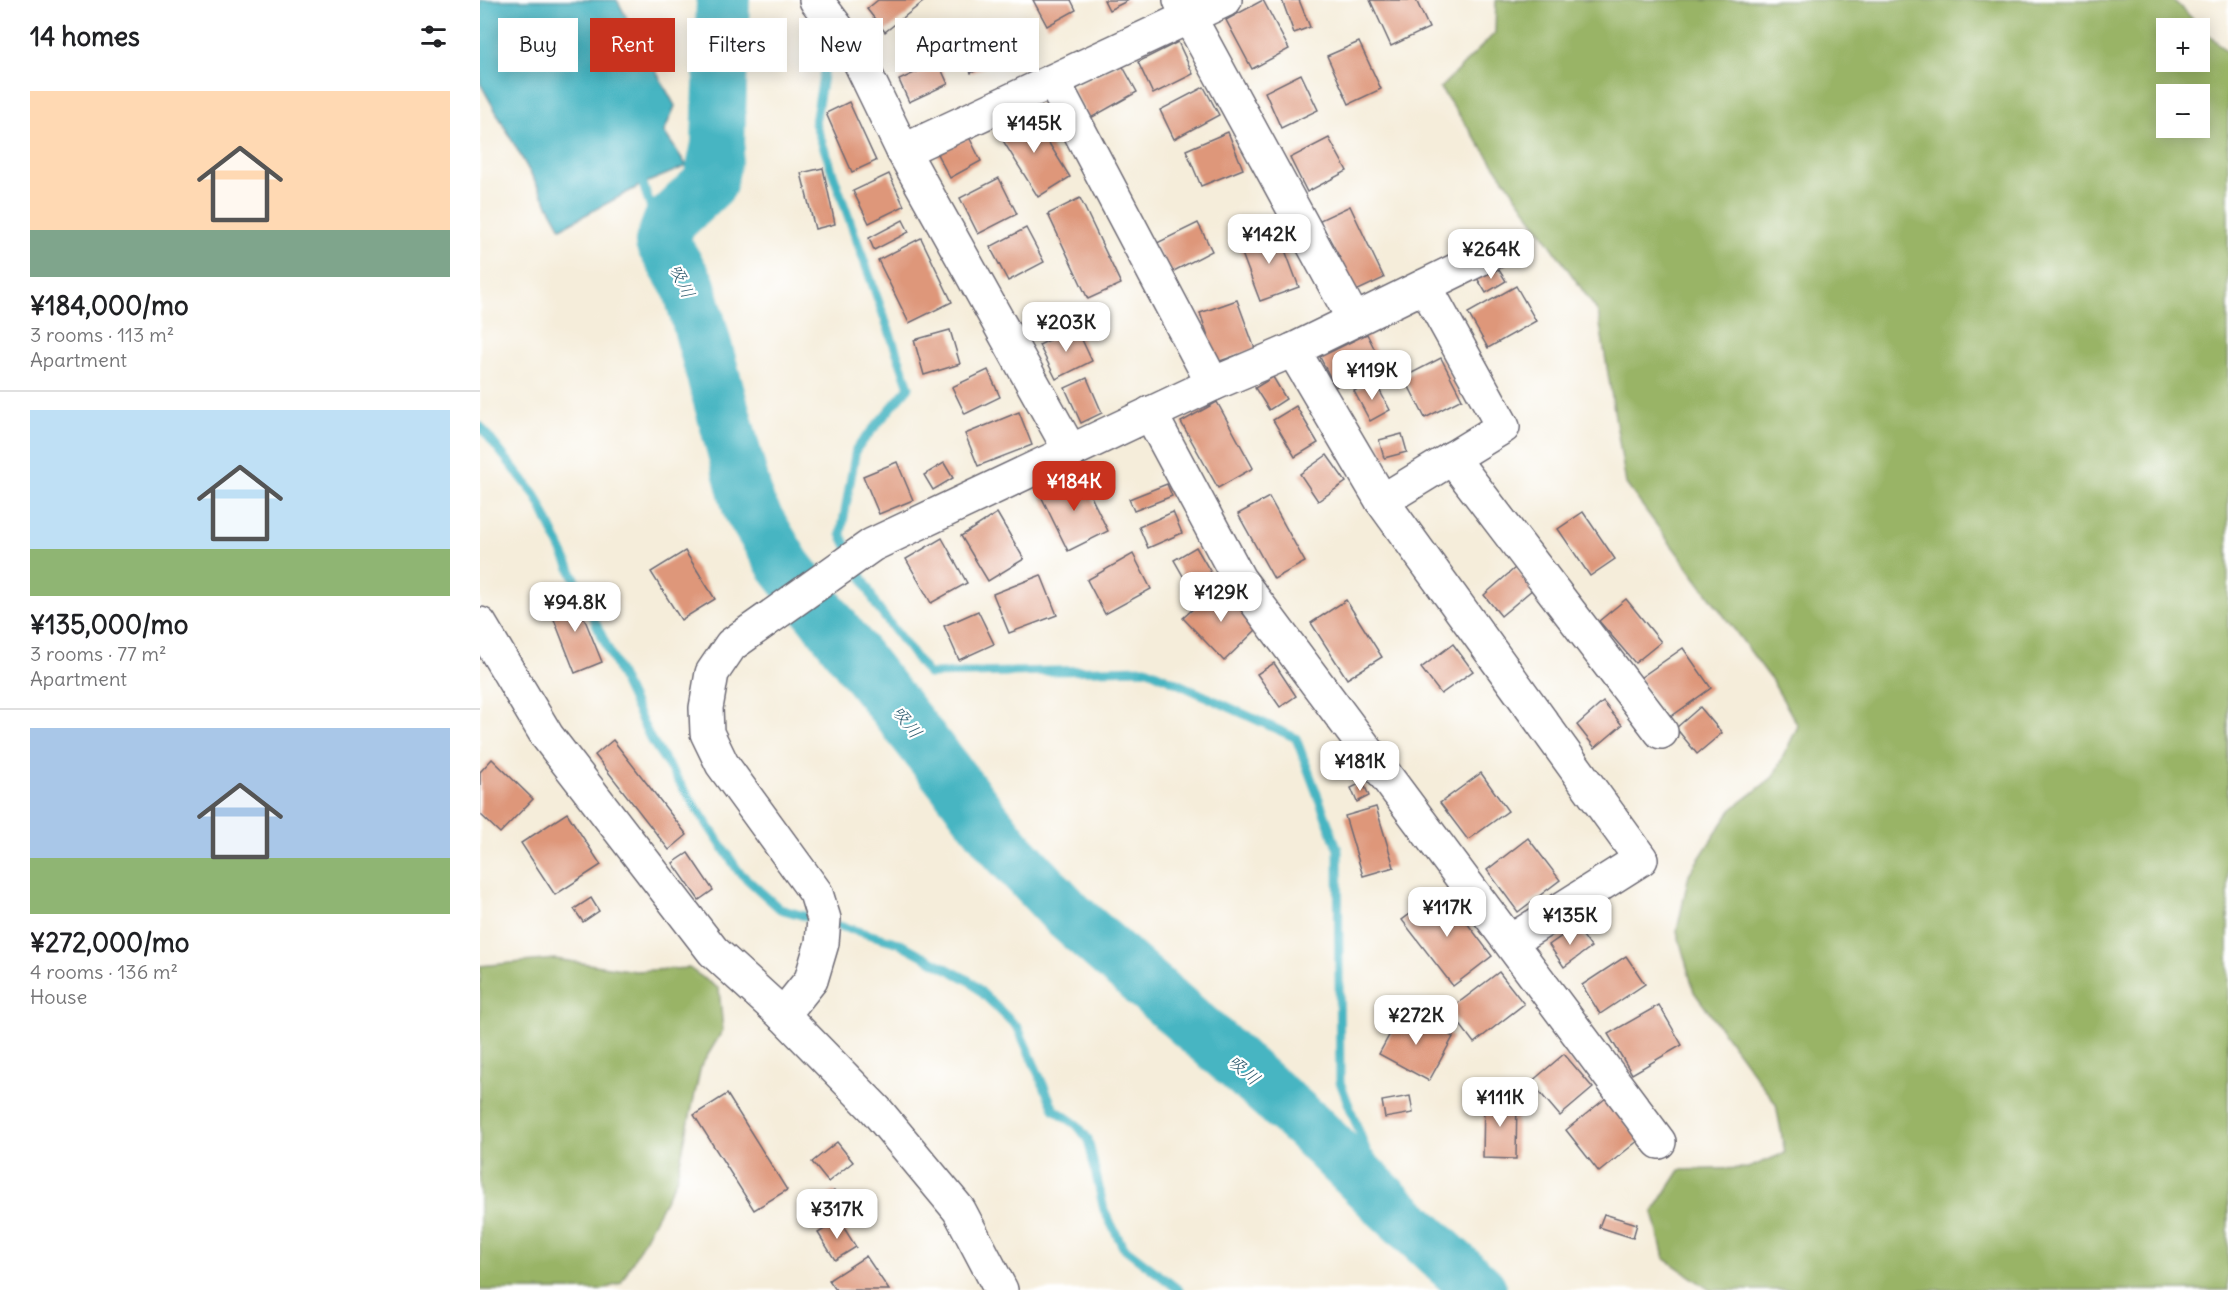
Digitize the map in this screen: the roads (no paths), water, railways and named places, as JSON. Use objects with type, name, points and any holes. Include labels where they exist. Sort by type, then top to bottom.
[{"type":"street","points":[[816,0],[855,52],[903,151],[1071,452]]},
{"type":"street","points":[[903,151],[1053,81],[1184,9],[1225,0]]},
{"type":"street","points":[[1184,9],[1354,320]]},
{"type":"street","points":[[1053,81],[1213,384]]},
{"type":"street","points":[[783,1015],[811,980],[822,943],[824,919],[816,893],[722,764],[707,733],[706,708],[712,673],[731,645],[872,545],[1150,413],[1293,350],[1500,249]]},
{"type":"street","points":[[1382,501],[1503,427],[1425,286]]},
{"type":"street","points":[[1293,350],[1382,501],[1641,859],[1511,941]]},
{"type":"street","points":[[1150,413],[1239,579],[1659,1142]]},
{"type":"street","points":[[1452,458],[1661,732]]},
{"type":"street","points":[[480,624],[547,736],[713,951],[783,1015],[876,1110],[959,1210],[1001,1290]]},
{"type":"water","points":[[480,0],[617,0],[627,18],[590,18],[590,72],[656,72],[675,106],[664,132],[687,166],[643,184],[561,228],[480,83]]},
{"type":"waterway","name":"吸川","points":[[723,0],[718,145],[710,183],[670,221],[662,242],[689,287],[749,507],[785,567],[1007,850],[1069,916],[1308,1126],[1387,1204],[1480,1290]]},
{"type":"waterway","points":[[824,72],[815,123],[909,387],[856,449],[841,534],[877,607],[928,674],[1146,669],[1296,738],[1338,850],[1340,1082],[1387,1204]]},
{"type":"waterway","points":[[643,184],[662,242]]},
{"type":"waterway","points":[[480,426],[536,496],[650,738],[739,872],[780,909],[899,943],[970,981],[1018,1028],[1054,1109],[1077,1125],[1088,1139],[1104,1210],[1123,1247],[1179,1290]]}]
